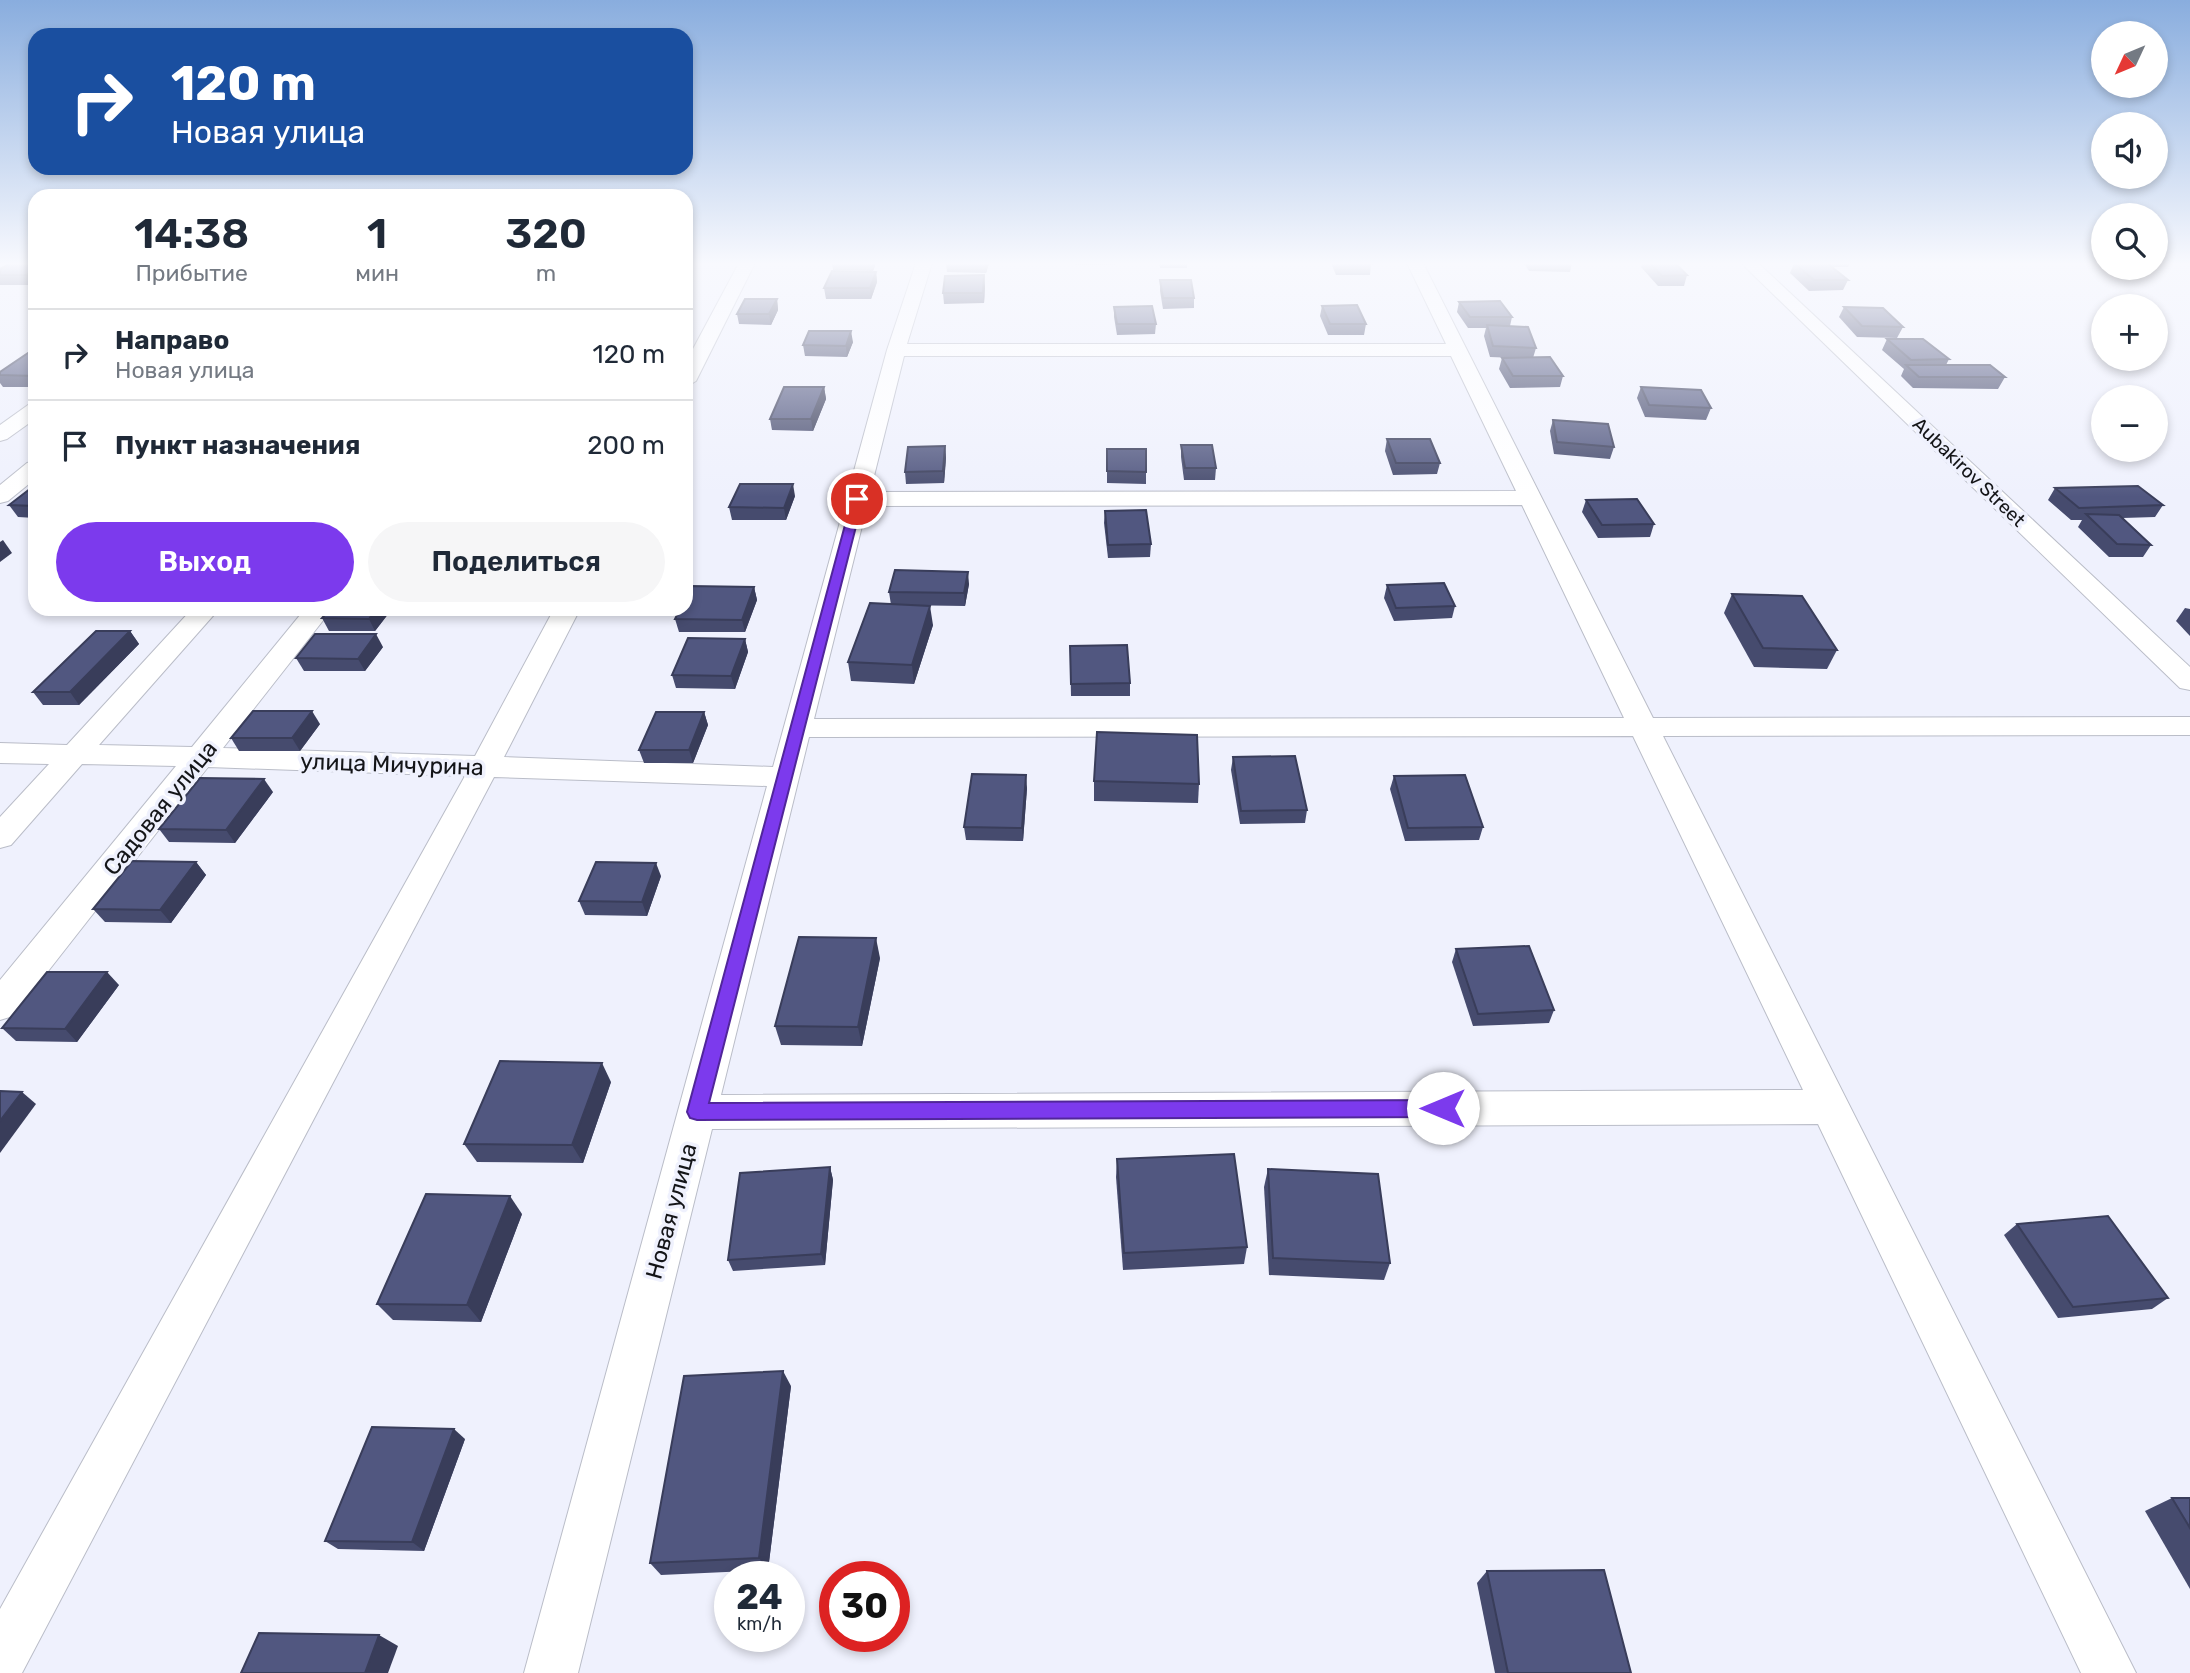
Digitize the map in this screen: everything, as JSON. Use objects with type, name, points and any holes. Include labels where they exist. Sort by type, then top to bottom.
[{"type":"street","points":[[693,367],[707,341]]},
{"type":"street","name":"Новая улица","points":[[551,1673],[899,341]]},
{"type":"street","points":[[1454,341],[2109,1673]]},
{"type":"street","name":"Aubakirov Street","points":[[1831,341],[2190,682]]},
{"type":"street","points":[[896,350],[1458,349]]},
{"type":"street","points":[[0,435],[28,414]]},
{"type":"street","points":[[0,496],[28,474]]},
{"type":"street","points":[[857,499],[1531,498]]},
{"type":"street","points":[[6,824],[74,756],[200,616]]},
{"type":"street","name":"Садовая улица","points":[[0,1006],[203,757],[314,616]]},
{"type":"street","points":[[0,1661],[484,768],[563,616]]},
{"type":"street","points":[[798,728],[2190,726]]},
{"type":"street","name":"улица Мичурина","points":[[0,753],[203,757],[785,777]]},
{"type":"street","points":[[697,1112],[1830,1107]]},
{"type":"building","points":[[805,341],[848,341],[846,346],[803,345]]},
{"type":"building","points":[[1492,341],[1533,341],[1536,348],[1493,346]]},
{"type":"building","points":[[1889,341],[1926,341],[1949,359],[1911,360]]},
{"type":"building","points":[[28,353],[28,376],[0,375],[0,372]]},
{"type":"building","points":[[1550,357],[1563,376],[1513,376],[1502,358]]},
{"type":"building","points":[[1906,365],[1990,365],[2005,377],[1919,377]]},
{"type":"building","points":[[784,387],[824,387],[811,419],[770,419]]},
{"type":"building","points":[[1641,387],[1701,390],[1711,408],[1649,405]]},
{"type":"building","points":[[1553,420],[1608,424],[1614,447],[1557,442]]},
{"type":"building","points":[[1387,439],[1430,439],[1440,463],[1396,463]]},
{"type":"building","points":[[1181,445],[1212,445],[1216,468],[1185,468]]},
{"type":"building","points":[[945,446],[943,471],[905,472],[908,447]]},
{"type":"building","points":[[1107,449],[1146,449],[1146,472],[1107,471]]},
{"type":"building","points":[[740,484],[793,484],[784,508],[729,507]]},
{"type":"building","points":[[2138,486],[2163,505],[2079,508],[2055,488]]},
{"type":"building","points":[[28,490],[28,506],[9,505]]},
{"type":"building","points":[[1637,499],[1654,524],[1602,525],[1586,500]]},
{"type":"building","points":[[1146,510],[1151,544],[1108,545],[1105,511]]},
{"type":"building","points":[[2086,514],[2119,515],[2151,545],[2117,544]]},
{"type":"building","points":[[895,570],[968,572],[964,593],[889,592]]},
{"type":"building","points":[[1444,583],[1455,606],[1396,608],[1387,585]]},
{"type":"building","points":[[693,586],[754,587],[742,620],[675,619],[676,616],[693,616]]},
{"type":"building","points":[[1732,594],[1802,596],[1837,650],[1763,648]]},
{"type":"building","points":[[870,603],[930,606],[912,665],[848,662]]},
{"type":"building","points":[[324,616],[371,616],[369,619],[322,618]]},
{"type":"building","points":[[96,631],[130,631],[70,692],[33,692]]},
{"type":"building","points":[[315,634],[376,634],[358,659],[296,658]]},
{"type":"building","points":[[688,638],[745,639],[731,676],[672,675]]},
{"type":"building","points":[[1127,645],[1130,683],[1071,684],[1070,646]]},
{"type":"building","points":[[253,711],[312,711],[292,738],[231,738]]},
{"type":"building","points":[[656,712],[704,712],[689,750],[639,750]]},
{"type":"building","points":[[1097,732],[1197,735],[1199,784],[1094,781]]},
{"type":"building","points":[[1295,756],[1307,810],[1241,811],[1233,757]]},
{"type":"building","points":[[972,774],[1026,775],[1022,828],[964,827]]},
{"type":"building","points":[[1465,775],[1483,827],[1408,828],[1394,776]]},
{"type":"building","points":[[200,778],[264,779],[226,830],[159,829]]},
{"type":"building","points":[[132,861],[196,862],[160,910],[93,909]]},
{"type":"building","points":[[596,862],[656,863],[642,902],[579,901]]},
{"type":"building","points":[[799,937],[876,938],[858,1027],[775,1026]]},
{"type":"building","points":[[1529,946],[1554,1010],[1478,1014],[1456,949]]},
{"type":"building","points":[[47,972],[107,972],[65,1029],[2,1028]]},
{"type":"building","points":[[500,1061],[602,1063],[572,1145],[464,1144]]},
{"type":"building","points":[[0,1091],[22,1092],[0,1121]]},
{"type":"building","points":[[1234,1154],[1247,1247],[1124,1253],[1117,1159]]},
{"type":"building","points":[[830,1167],[821,1254],[728,1260],[740,1173]]},
{"type":"building","points":[[1268,1169],[1378,1174],[1390,1263],[1273,1258]]},
{"type":"building","points":[[426,1194],[510,1196],[467,1305],[377,1304]]},
{"type":"building","points":[[2108,1216],[2168,1298],[2073,1307],[2017,1224]]},
{"type":"building","points":[[783,1371],[759,1558],[650,1563],[684,1376]]},
{"type":"building","points":[[372,1427],[454,1429],[412,1542],[325,1541]]},
{"type":"building","points":[[2172,1498],[2190,1498],[2190,1528]]},
{"type":"building","points":[[1604,1570],[1631,1673],[1508,1673],[1487,1571]]},
{"type":"building","points":[[259,1633],[379,1635],[365,1673],[241,1673]]},
{"type":"route","points":[[857,499],[697,1112],[1443,1108]]}]
